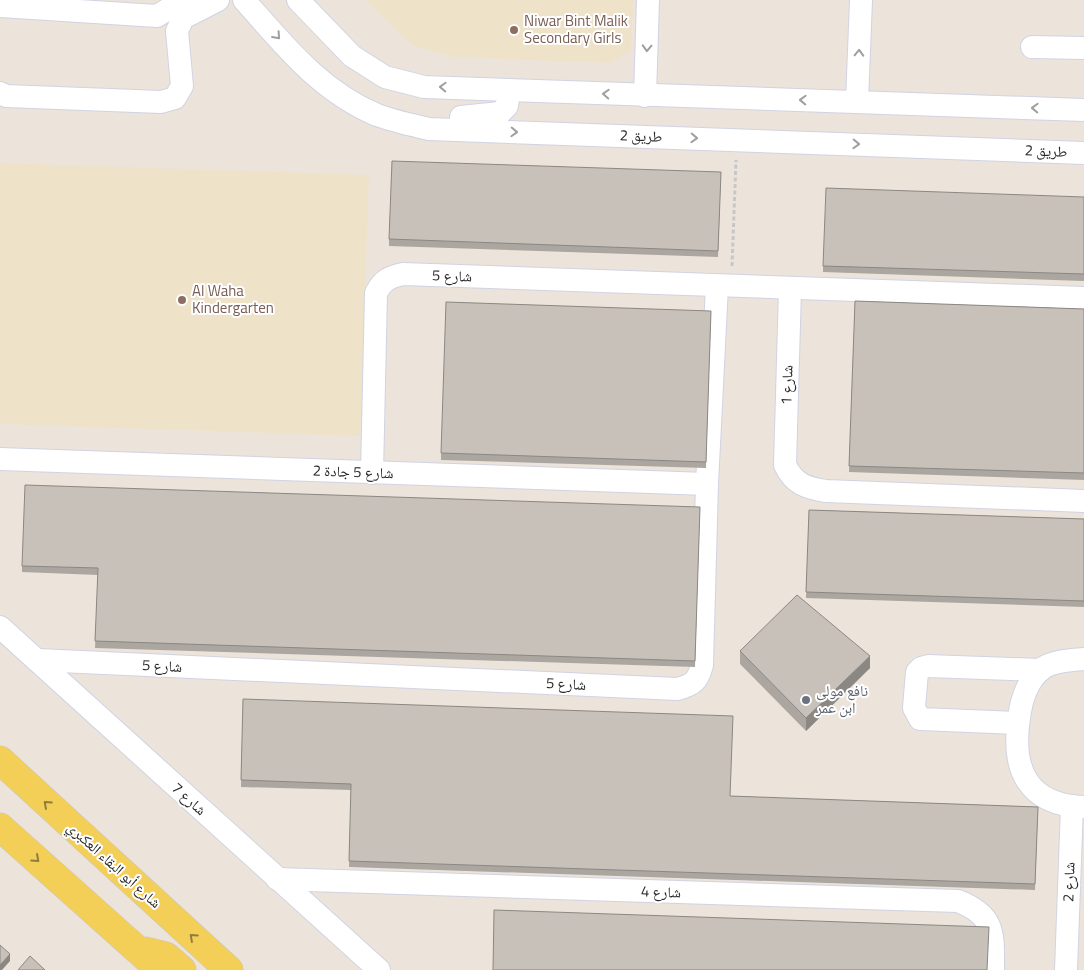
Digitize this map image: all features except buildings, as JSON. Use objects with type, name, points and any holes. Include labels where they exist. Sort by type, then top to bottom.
[{"type":"main road","name":"شارع أبو البقاء العكبري","points":[[1,761],[229,970]]},
{"type":"main road","points":[[0,827],[160,970]]},
{"type":"main road","points":[[135,947],[166,956],[182,970]]},
{"type":"street","points":[[157,16],[183,0]]},
{"type":"street","points":[[0,93],[6,96],[161,102],[175,98],[182,86],[177,31],[183,18],[218,0]]},
{"type":"street","name":"طريق 2","points":[[244,0],[307,71],[341,97],[377,115],[429,129],[1084,153]]},
{"type":"street","points":[[298,0],[352,56],[385,77],[424,87],[1084,110]]},
{"type":"street","points":[[646,96],[648,0]]},
{"type":"street","points":[[857,102],[861,0]]},
{"type":"street","points":[[0,6],[157,16],[169,21],[177,31]]},
{"type":"street","points":[[1032,47],[1084,48]]},
{"type":"street","points":[[429,129],[438,120],[500,113],[507,106],[509,90]]},
{"type":"street","name":"شارع 5","points":[[372,472],[376,293],[385,279],[390,276],[403,274],[790,289]]},
{"type":"street","name":"شارع 5","points":[[38,660],[676,689],[689,686],[699,678],[702,665],[707,484],[724,286]]},
{"type":"street","points":[[790,289],[1084,298]]},
{"type":"street","name":"شارع 1","points":[[790,289],[784,465],[790,477],[796,483],[808,488],[826,491],[1084,502]]},
{"type":"street","name":"شارع 5 جادة 2","points":[[0,459],[707,484]]},
{"type":"street","name":"شارع 7","points":[[0,627],[379,970]]},
{"type":"street","points":[[1018,723],[920,719],[914,708],[917,672],[921,668],[928,666],[1040,670],[1056,664],[1084,659]]},
{"type":"street","points":[[1040,670],[1027,688],[1018,723],[1017,761],[1024,778],[1038,793],[1054,802],[1078,807]]},
{"type":"street","name":"شارع 2","points":[[1066,970],[1078,807]]},
{"type":"street","name":"شارع 4","points":[[277,879],[958,901],[973,907],[988,921],[992,931],[993,970]]},
{"type":"path","points":[[724,286],[736,140]]},
{"type":"shaded area","name":"Niwar Bint Malik Secondary Girls","points":[[365,0],[633,0],[631,50],[610,63],[452,57],[412,45]]},
{"type":"shaded area","name":"Al Waha Kindergarten","points":[[0,163],[369,175],[360,436],[0,424]]},
{"type":"place","name":"Niwar Bint Malik Secondary Girls","points":[[514,30]]},
{"type":"place","name":"Al Waha Kindergarten","points":[[182,300]]},
{"type":"place","name":"نافع مولى ابن عمر","points":[[806,700]]}]
